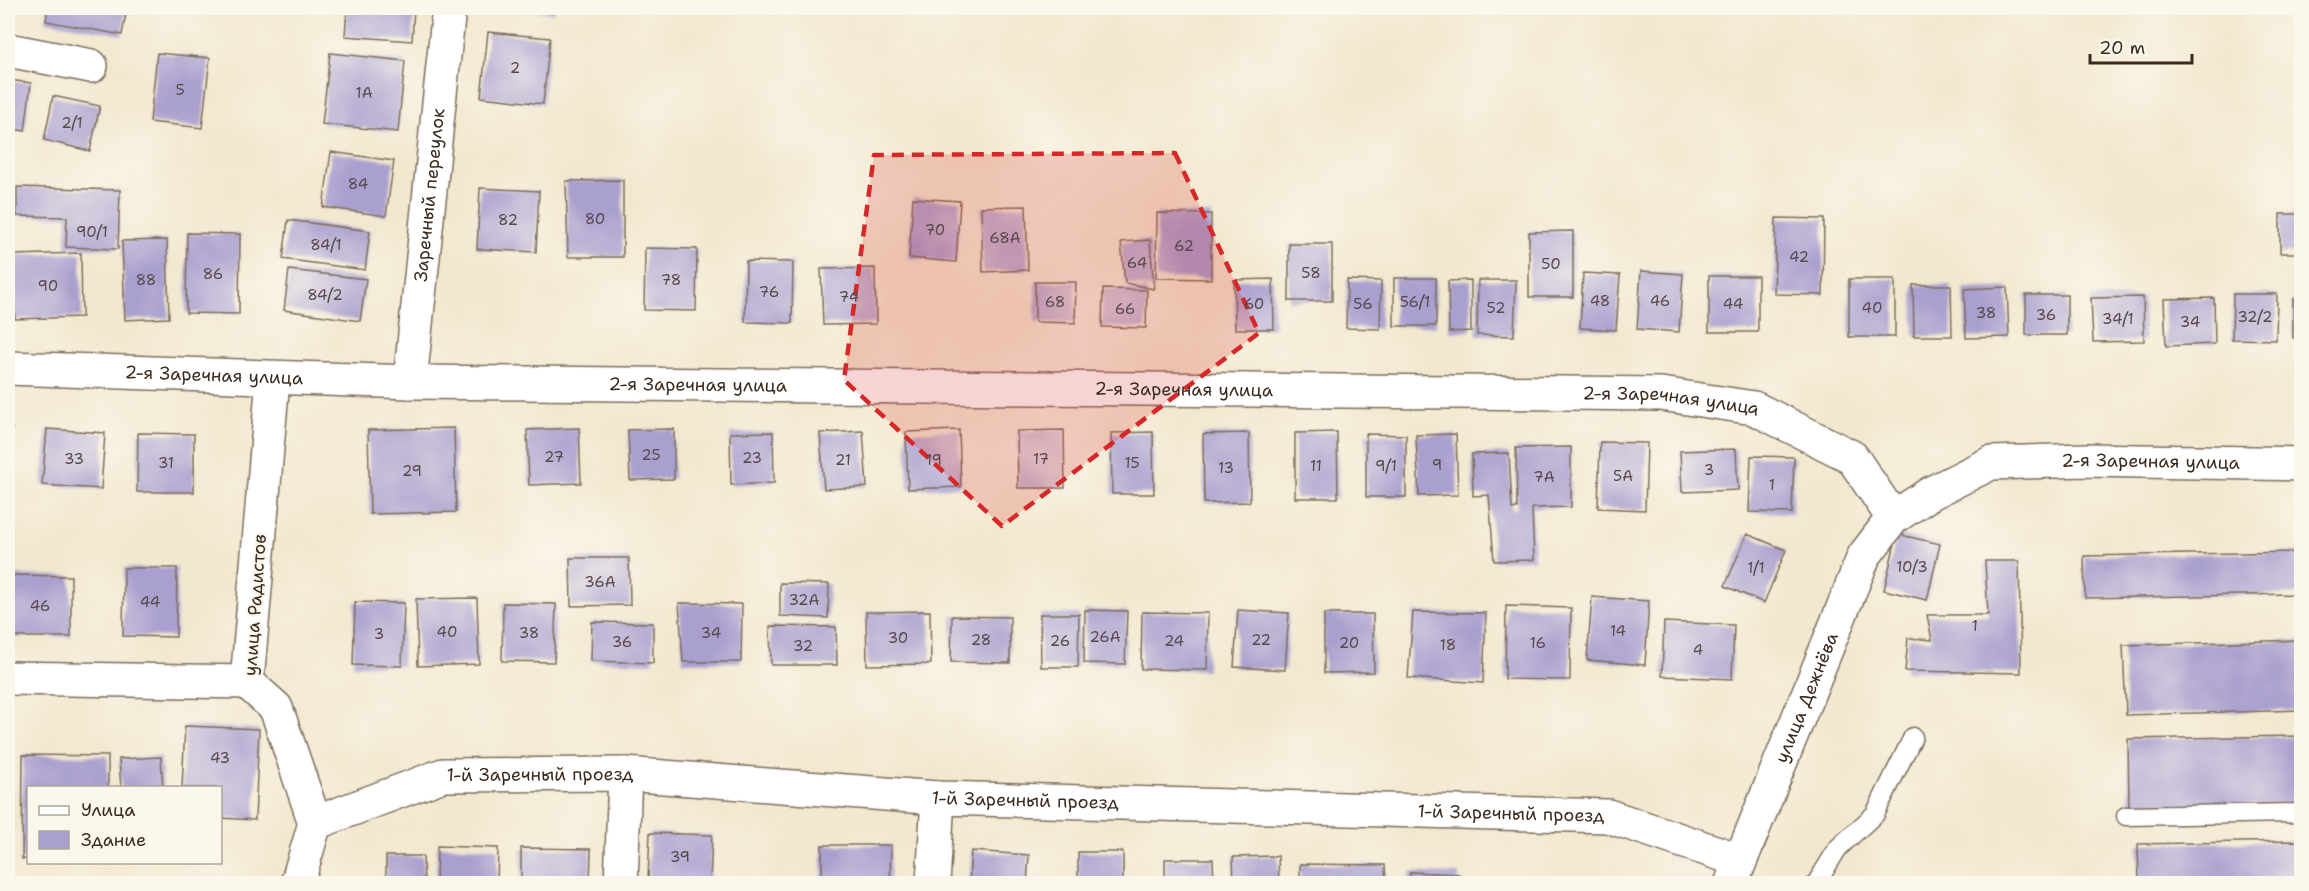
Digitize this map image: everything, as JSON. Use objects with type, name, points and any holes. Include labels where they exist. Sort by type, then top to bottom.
[{"type":"street","name":"Заречный переулок","points":[[410,382],[449,8]]},
{"type":"street","points":[[8,50],[91,66]]},
{"type":"street","name":"2-я Заречная улица","points":[[8,368],[410,382],[1661,394],[1754,408],[1852,457],[1893,518],[1931,493],[1991,463],[2085,460],[2301,464]]},
{"type":"street","name":"улица Радистов","points":[[273,379],[247,682],[276,708],[315,823]]},
{"type":"street","name":"улица Дежнёва","points":[[1735,872],[1859,567],[1893,518]]},
{"type":"street","points":[[8,678],[247,682]]},
{"type":"street","points":[[621,884],[625,774]]},
{"type":"street","name":"1-й Заречный проезд","points":[[315,823],[443,775],[625,774],[938,798],[1608,816],[1735,872]]},
{"type":"street","points":[[933,884],[938,798]]},
{"type":"street","points":[[297,884],[315,823]]},
{"type":"lane","points":[[1816,884],[1838,848],[1875,813],[1913,737]]},
{"type":"lane","points":[[2126,816],[2301,813]]},
{"type":"highlighted area","points":[[1175,153],[1259,333],[1002,526],[844,380],[874,155]]},
{"type":"building","points":[[48,8],[127,8],[122,35],[46,21]]},
{"type":"building","points":[[347,8],[414,8],[412,41],[345,36]]},
{"type":"building","points":[[519,8],[554,8],[553,13]]},
{"type":"building","points":[[488,32],[550,38],[543,104],[481,97]]},
{"type":"building","points":[[157,53],[210,58],[202,128],[150,122]]},
{"type":"building","points":[[330,53],[405,61],[398,132],[322,124]]},
{"type":"building","points":[[8,80],[31,83],[25,131],[8,128]]},
{"type":"building","points":[[53,96],[100,106],[90,151],[44,140]]},
{"type":"building","points":[[331,152],[394,161],[386,216],[323,207]]},
{"type":"building","points":[[623,180],[623,257],[568,257],[566,181]]},
{"type":"building","points":[[17,187],[120,190],[118,249],[66,247],[67,217],[17,216]]},
{"type":"building","points":[[480,188],[539,191],[536,252],[477,249]]},
{"type":"building","points":[[913,198],[960,201],[956,262],[909,258]]},
{"type":"building","points":[[1026,206],[1028,270],[983,272],[981,207]]},
{"type":"building","points":[[1157,213],[1211,214],[1211,279],[1156,278]]},
{"type":"building","points":[[2280,214],[2301,214],[2301,253],[2280,253]]},
{"type":"building","points":[[1776,218],[1824,219],[1823,295],[1774,294]]},
{"type":"building","points":[[288,220],[370,231],[365,270],[283,259]]},
{"type":"building","points":[[1573,231],[1573,297],[1529,297],[1529,232]]},
{"type":"building","points":[[187,233],[240,234],[239,314],[186,313]]},
{"type":"building","points":[[167,240],[169,318],[125,320],[122,241]]},
{"type":"building","points":[[1150,240],[1154,289],[1125,283],[1121,242]]},
{"type":"building","points":[[1289,244],[1332,244],[1332,301],[1289,301]]},
{"type":"building","points":[[645,248],[697,249],[696,311],[644,310]]},
{"type":"building","points":[[81,253],[82,317],[15,319],[13,255]]},
{"type":"building","points":[[746,261],[793,262],[792,323],[745,322]]},
{"type":"building","points":[[875,268],[876,324],[823,325],[821,269]]},
{"type":"building","points":[[289,270],[366,279],[360,321],[284,310]]},
{"type":"building","points":[[1641,271],[1683,274],[1679,332],[1637,329]]},
{"type":"building","points":[[1583,273],[1620,275],[1616,330],[1580,328]]},
{"type":"building","points":[[1709,276],[1758,276],[1758,332],[1709,332]]},
{"type":"building","points":[[1394,278],[1436,278],[1436,326],[1394,326]]},
{"type":"building","points":[[1273,279],[1274,329],[1235,329],[1234,280]]},
{"type":"building","points":[[1849,279],[1895,279],[1895,337],[1849,337]]},
{"type":"building","points":[[1347,280],[1381,281],[1380,329],[1346,328]]},
{"type":"building","points":[[1471,280],[1471,331],[1449,332],[1448,281]]},
{"type":"building","points":[[1478,280],[1516,280],[1514,336],[1477,335]]},
{"type":"building","points":[[1035,282],[1076,282],[1075,323],[1035,322]]},
{"type":"building","points":[[1913,285],[1951,285],[1952,336],[1914,336]]},
{"type":"building","points":[[2007,287],[2009,337],[1966,338],[1964,289]]},
{"type":"building","points":[[1103,289],[1147,290],[1146,328],[1102,327]]},
{"type":"building","points":[[2233,294],[2277,294],[2276,340],[2232,339]]},
{"type":"building","points":[[2026,295],[2067,295],[2067,335],[2026,335]]},
{"type":"building","points":[[2143,297],[2144,341],[2093,342],[2091,298]]},
{"type":"building","points":[[2214,298],[2215,344],[2166,346],[2164,299]]},
{"type":"building","points":[[2293,299],[2301,299],[2301,338],[2293,338]]},
{"type":"building","points":[[8,428],[12,428],[10,480],[8,479]]},
{"type":"building","points":[[454,428],[456,512],[370,514],[368,430]]},
{"type":"building","points":[[579,428],[581,483],[529,485],[527,430]]},
{"type":"building","points":[[47,429],[105,433],[101,489],[42,485]]},
{"type":"building","points":[[674,429],[674,479],[630,480],[628,430]]},
{"type":"building","points":[[959,430],[961,487],[908,489],[906,432]]},
{"type":"building","points":[[1064,430],[1065,488],[1018,488],[1017,431]]},
{"type":"building","points":[[863,431],[867,487],[824,489],[820,433]]},
{"type":"building","points":[[773,432],[774,483],[731,485],[730,433]]},
{"type":"building","points":[[1153,432],[1154,494],[1112,494],[1111,433]]},
{"type":"building","points":[[1337,432],[1338,498],[1295,498],[1295,433]]},
{"type":"building","points":[[138,433],[194,434],[194,492],[137,492]]},
{"type":"building","points":[[1249,433],[1250,502],[1204,503],[1203,434]]},
{"type":"building","points":[[1366,434],[1406,435],[1406,497],[1366,497]]},
{"type":"building","points":[[1456,434],[1458,495],[1419,496],[1416,435]]},
{"type":"building","points":[[1600,442],[1647,443],[1645,510],[1598,508]]},
{"type":"building","points":[[1571,447],[1571,507],[1532,508],[1534,560],[1494,561],[1489,495],[1473,496],[1472,454],[1509,453],[1512,509],[1517,508],[1516,448]]},
{"type":"building","points":[[1736,449],[1738,490],[1682,492],[1680,451]]},
{"type":"building","points":[[1751,456],[1794,457],[1792,513],[1749,512]]},
{"type":"building","points":[[1747,534],[1786,550],[1764,603],[1725,586]]},
{"type":"building","points":[[1897,534],[1940,544],[1927,600],[1884,590]]},
{"type":"building","points":[[2301,552],[2301,594],[2085,598],[2084,556]]},
{"type":"building","points":[[570,558],[629,558],[630,605],[571,606]]},
{"type":"building","points":[[1985,561],[2019,561],[2021,673],[1905,671],[1908,638],[1932,640],[1927,615],[1988,615]]},
{"type":"building","points":[[124,568],[177,568],[176,637],[123,636]]},
{"type":"building","points":[[9,575],[71,576],[71,637],[8,637]]},
{"type":"building","points":[[780,583],[829,584],[828,618],[780,616]]},
{"type":"building","points":[[1592,597],[1649,601],[1645,665],[1587,660]]},
{"type":"building","points":[[477,598],[479,664],[418,666],[416,599]]},
{"type":"building","points":[[355,602],[404,603],[402,666],[353,665]]},
{"type":"building","points":[[503,603],[556,604],[554,662],[502,661]]},
{"type":"building","points":[[679,603],[742,604],[741,662],[683,662]]},
{"type":"building","points":[[1506,606],[1571,608],[1570,680],[1505,679]]},
{"type":"building","points":[[1085,610],[1127,611],[1125,664],[1084,663]]},
{"type":"building","points":[[1238,610],[1289,613],[1285,670],[1234,667]]},
{"type":"building","points":[[930,611],[931,664],[867,665],[866,612]]},
{"type":"building","points":[[1142,612],[1208,613],[1207,670],[1141,669]]},
{"type":"building","points":[[1413,612],[1486,613],[1483,683],[1408,678]]},
{"type":"building","points":[[1040,614],[1079,614],[1078,667],[1041,667]]},
{"type":"building","points":[[1324,614],[1373,614],[1374,672],[1324,673]]},
{"type":"building","points":[[952,616],[1010,617],[1010,663],[951,662]]},
{"type":"building","points":[[592,622],[653,623],[653,663],[591,661]]},
{"type":"building","points":[[1664,622],[1734,625],[1732,679],[1662,676]]},
{"type":"building","points":[[770,626],[836,627],[837,665],[771,665]]},
{"type":"building","points":[[2301,640],[2301,710],[2126,715],[2123,645]]},
{"type":"building","points":[[185,726],[259,729],[255,820],[222,818],[222,786],[182,786]]},
{"type":"building","points":[[2301,736],[2301,804],[2129,807],[2128,739]]},
{"type":"building","points":[[23,755],[108,756],[108,786],[27,786],[27,859],[22,859]]},
{"type":"building","points":[[161,757],[163,786],[121,786],[119,759]]},
{"type":"building","points":[[650,833],[712,835],[710,882],[648,879]]},
{"type":"building","points":[[2301,841],[2301,884],[2139,884],[2138,844]]},
{"type":"building","points":[[822,845],[891,845],[890,884],[822,884]]},
{"type":"building","points":[[437,846],[498,848],[497,884],[436,884]]},
{"type":"building","points":[[521,848],[591,849],[590,884],[521,884]]},
{"type":"building","points":[[971,851],[1029,855],[1027,884],[969,884]]},
{"type":"building","points":[[1078,852],[1123,852],[1123,884],[1078,884]]},
{"type":"building","points":[[386,856],[423,856],[424,884],[386,884]]},
{"type":"building","points":[[1278,856],[1279,884],[1234,884],[1233,857]]},
{"type":"building","points":[[1165,859],[1213,859],[1214,884],[1165,884]]},
{"type":"building","points":[[1300,864],[1385,865],[1386,884],[1300,884]]},
{"type":"building","points":[[1410,872],[1459,874],[1459,884],[1409,884]]}]
